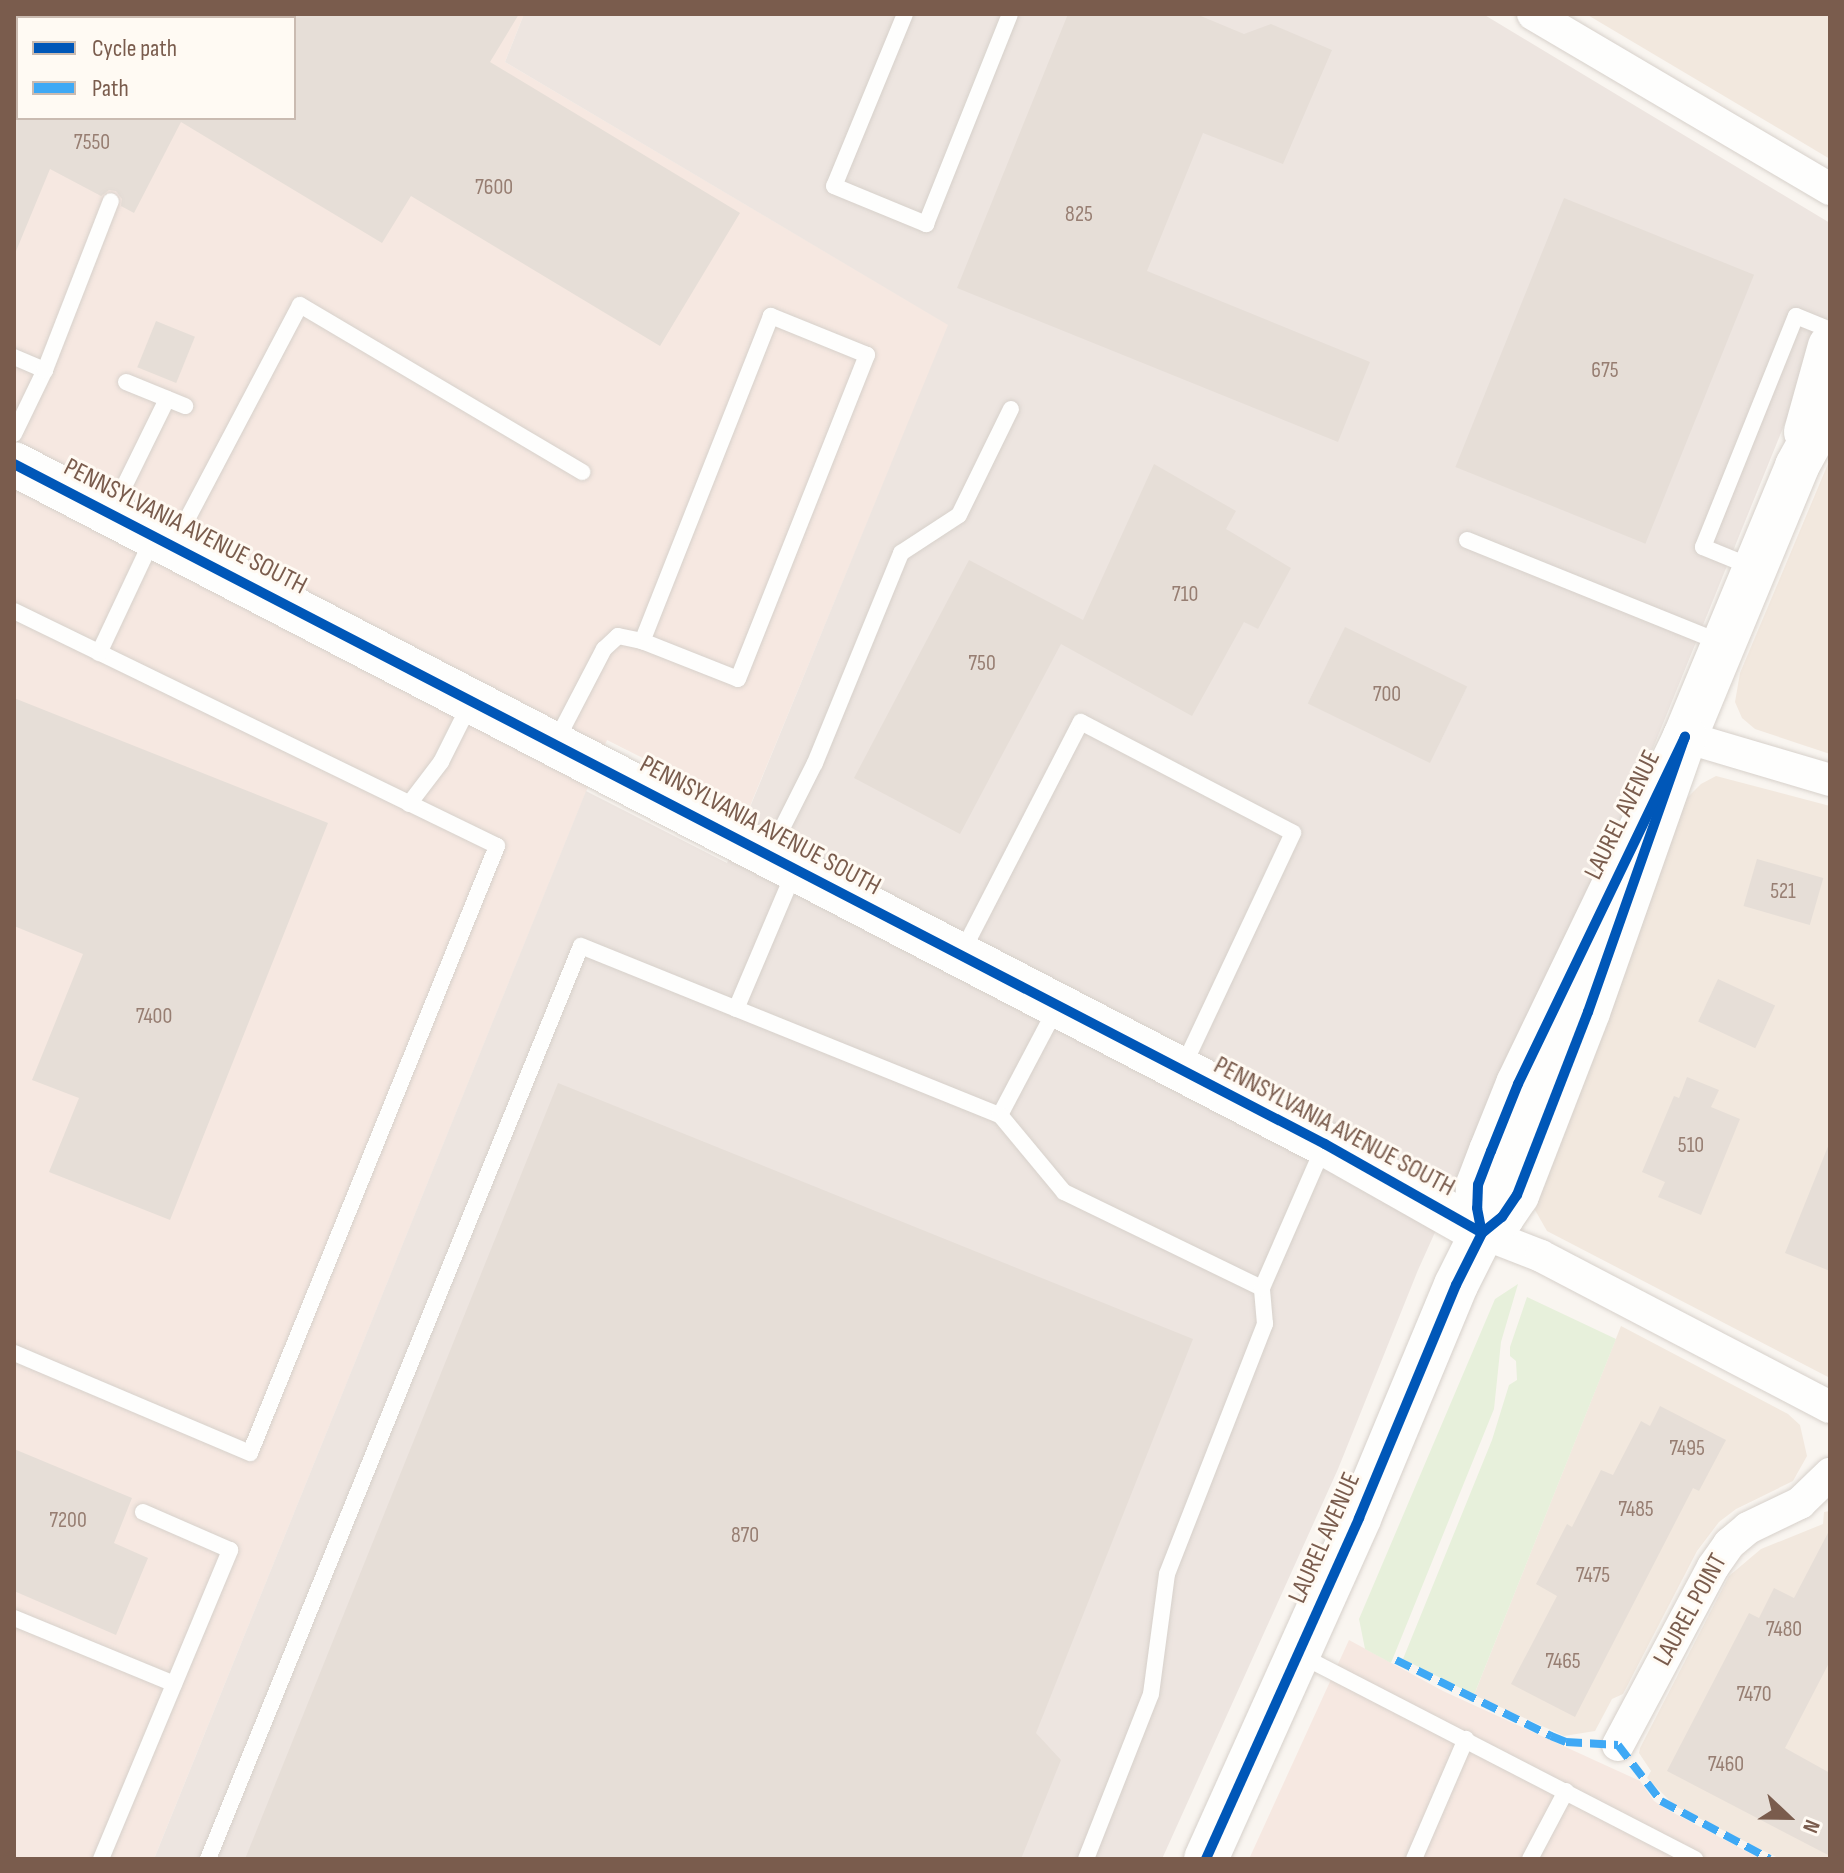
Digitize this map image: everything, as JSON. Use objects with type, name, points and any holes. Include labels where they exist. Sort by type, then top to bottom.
[{"type":"street","points":[[1533,14],[1830,189]]},
{"type":"street","name":"LAUREL AVENUE","points":[[1797,466],[1830,346]]},
{"type":"street","name":"LAUREL AVENUE","points":[[1206,1859],[1482,1233],[1502,1217],[1517,1195],[1588,1012],[1685,737],[1797,466],[1830,406]]},
{"type":"street","name":"PENNSYLVANIA AVENUE SOUTH","points":[[14,464],[1325,1144],[1482,1233],[1541,1256],[1830,1407]]},
{"type":"street","points":[[1685,737],[1830,780]]},
{"type":"street","name":"LAUREL POINT","points":[[1618,1745],[1713,1567],[1729,1544],[1748,1528],[1800,1503],[1830,1474]]},
{"type":"lane","points":[[905,14],[834,186],[926,224],[1010,14]]},
{"type":"lane","points":[[14,434],[45,370],[111,201]]},
{"type":"lane","points":[[99,653],[300,305],[582,472]]},
{"type":"lane","points":[[555,744],[604,649],[618,636],[642,641],[738,679],[867,355],[771,316],[642,641]]},
{"type":"lane","points":[[1755,568],[1703,547],[1796,316],[1830,330]]},
{"type":"lane","points":[[14,357],[45,370]]},
{"type":"lane","points":[[126,382],[185,406]]},
{"type":"lane","points":[[111,513],[167,399]]},
{"type":"lane","points":[[736,1009],[815,763],[901,553],[959,515],[1011,409]]},
{"type":"lane","points":[[1467,540],[1723,644]]},
{"type":"lane","points":[[14,611],[497,846],[250,1453],[14,1353]]},
{"type":"lane","points":[[409,804],[441,762],[472,701]]},
{"type":"lane","points":[[961,955],[1081,722],[1293,833],[1182,1070]]},
{"type":"lane","points":[[208,1859],[581,946],[1000,1115],[1064,1192],[1262,1288]]},
{"type":"lane","points":[[1000,1115],[1058,1006]]},
{"type":"lane","points":[[1086,1859],[1151,1694],[1167,1574],[1265,1324],[1262,1288],[1325,1144]]},
{"type":"lane","points":[[101,1859],[230,1550],[143,1512]]},
{"type":"lane","points":[[14,1618],[174,1684]]},
{"type":"lane","points":[[1298,1654],[1695,1859]]},
{"type":"lane","points":[[1414,1859],[1466,1739]]},
{"type":"lane","points":[[1530,1859],[1566,1791]]},
{"type":"shaded area","points":[[14,14],[524,14],[505,62],[949,325],[748,811],[607,740],[154,1859],[14,1859]]},
{"type":"shaded area","points":[[524,14],[1483,14],[1830,223],[1830,312],[1649,758],[1418,1270],[1338,1469],[1162,1859],[154,1859],[586,791],[727,863],[948,325],[505,62]]},
{"type":"shaded area","points":[[1586,14],[1830,14],[1830,159]]},
{"type":"shaded area","points":[[1830,459],[1830,754],[1755,729],[1742,718],[1735,702],[1740,673]]},
{"type":"shaded area","points":[[1716,776],[1830,806],[1830,1378],[1547,1231],[1531,1203],[1686,799],[1701,784]]},
{"type":"shaded area","points":[[1621,1326],[1788,1414],[1800,1425],[1807,1456],[1793,1481],[1736,1509],[1719,1522],[1697,1551],[1623,1694],[1612,1699],[1595,1731],[1564,1736],[1474,1695]]},
{"type":"shaded area","points":[[1830,1511],[1830,1859],[1780,1859],[1675,1806],[1647,1778],[1651,1771],[1639,1753],[1729,1576],[1761,1549],[1823,1524],[1824,1512]]},
{"type":"shaded area","points":[[1349,1640],[1443,1691],[1640,1781],[1654,1801],[1666,1809],[1761,1859],[1249,1859]]},
{"type":"green space","points":[[1518,1284],[1501,1342],[1494,1409],[1391,1663],[1365,1649],[1359,1619],[1495,1299]]},
{"type":"green space","points":[[1527,1297],[1616,1339],[1474,1695],[1403,1659],[1492,1440],[1509,1385],[1517,1380],[1516,1361],[1510,1356],[1510,1347]]},
{"type":"building","points":[[519,14],[490,62],[740,213],[660,346],[411,196],[382,243],[181,122],[134,213],[121,206],[122,199],[116,191],[109,190],[101,196],[50,169],[14,256],[14,118],[296,120],[294,16]]},
{"type":"building","points":[[1068,14],[1196,14],[1244,34],[1271,24],[1332,50],[1283,164],[1203,133],[1147,271],[1370,362],[1338,442],[957,288]]},
{"type":"building","points":[[1564,198],[1754,275],[1645,544],[1455,467]]},
{"type":"building","points":[[156,321],[195,337],[176,383],[137,367]]},
{"type":"building","points":[[1154,464],[1236,511],[1226,529],[1291,568],[1258,629],[1244,622],[1192,716],[1061,644],[960,834],[854,778],[969,560],[1083,620]]},
{"type":"building","points":[[1345,627],[1467,687],[1430,763],[1308,703]]},
{"type":"building","points":[[14,698],[328,823],[170,1220],[49,1172],[79,1098],[32,1080],[83,954],[14,926]]},
{"type":"building","points":[[1757,859],[1823,878],[1810,925],[1743,906]]},
{"type":"building","points":[[1718,979],[1775,1006],[1755,1048],[1698,1022]]},
{"type":"building","points":[[1687,1077],[1719,1090],[1711,1107],[1740,1119],[1701,1215],[1658,1197],[1665,1182],[1642,1172],[1674,1096],[1679,1098]]},
{"type":"building","points":[[558,1083],[1193,1339],[1036,1733],[1061,1760],[1021,1859],[245,1859]]},
{"type":"building","points":[[1830,1144],[1830,1271],[1785,1253]]},
{"type":"building","points":[[1660,1406],[1726,1440],[1699,1491],[1693,1488],[1575,1717],[1511,1684],[1557,1596],[1536,1584],[1567,1524],[1572,1527],[1601,1470],[1613,1475],[1641,1421],[1650,1426]]},
{"type":"building","points":[[14,1449],[132,1498],[114,1543],[148,1558],[116,1635],[14,1591]]},
{"type":"building","points":[[1830,1529],[1830,1661],[1785,1748],[1830,1773],[1830,1856],[1667,1771],[1749,1613],[1759,1618],[1774,1588],[1794,1598]]},
{"type":"marked path","points":[[1396,1660],[1566,1742],[1618,1745],[1661,1801],[1770,1859]]},
{"type":"cycle path","points":[[14,464],[1325,1144],[1482,1233]]},
{"type":"cycle path","points":[[1206,1859],[1359,1518],[1456,1285],[1482,1233],[1502,1217],[1517,1195],[1588,1012],[1685,737],[1518,1084],[1478,1185],[1477,1208],[1482,1233]]}]
